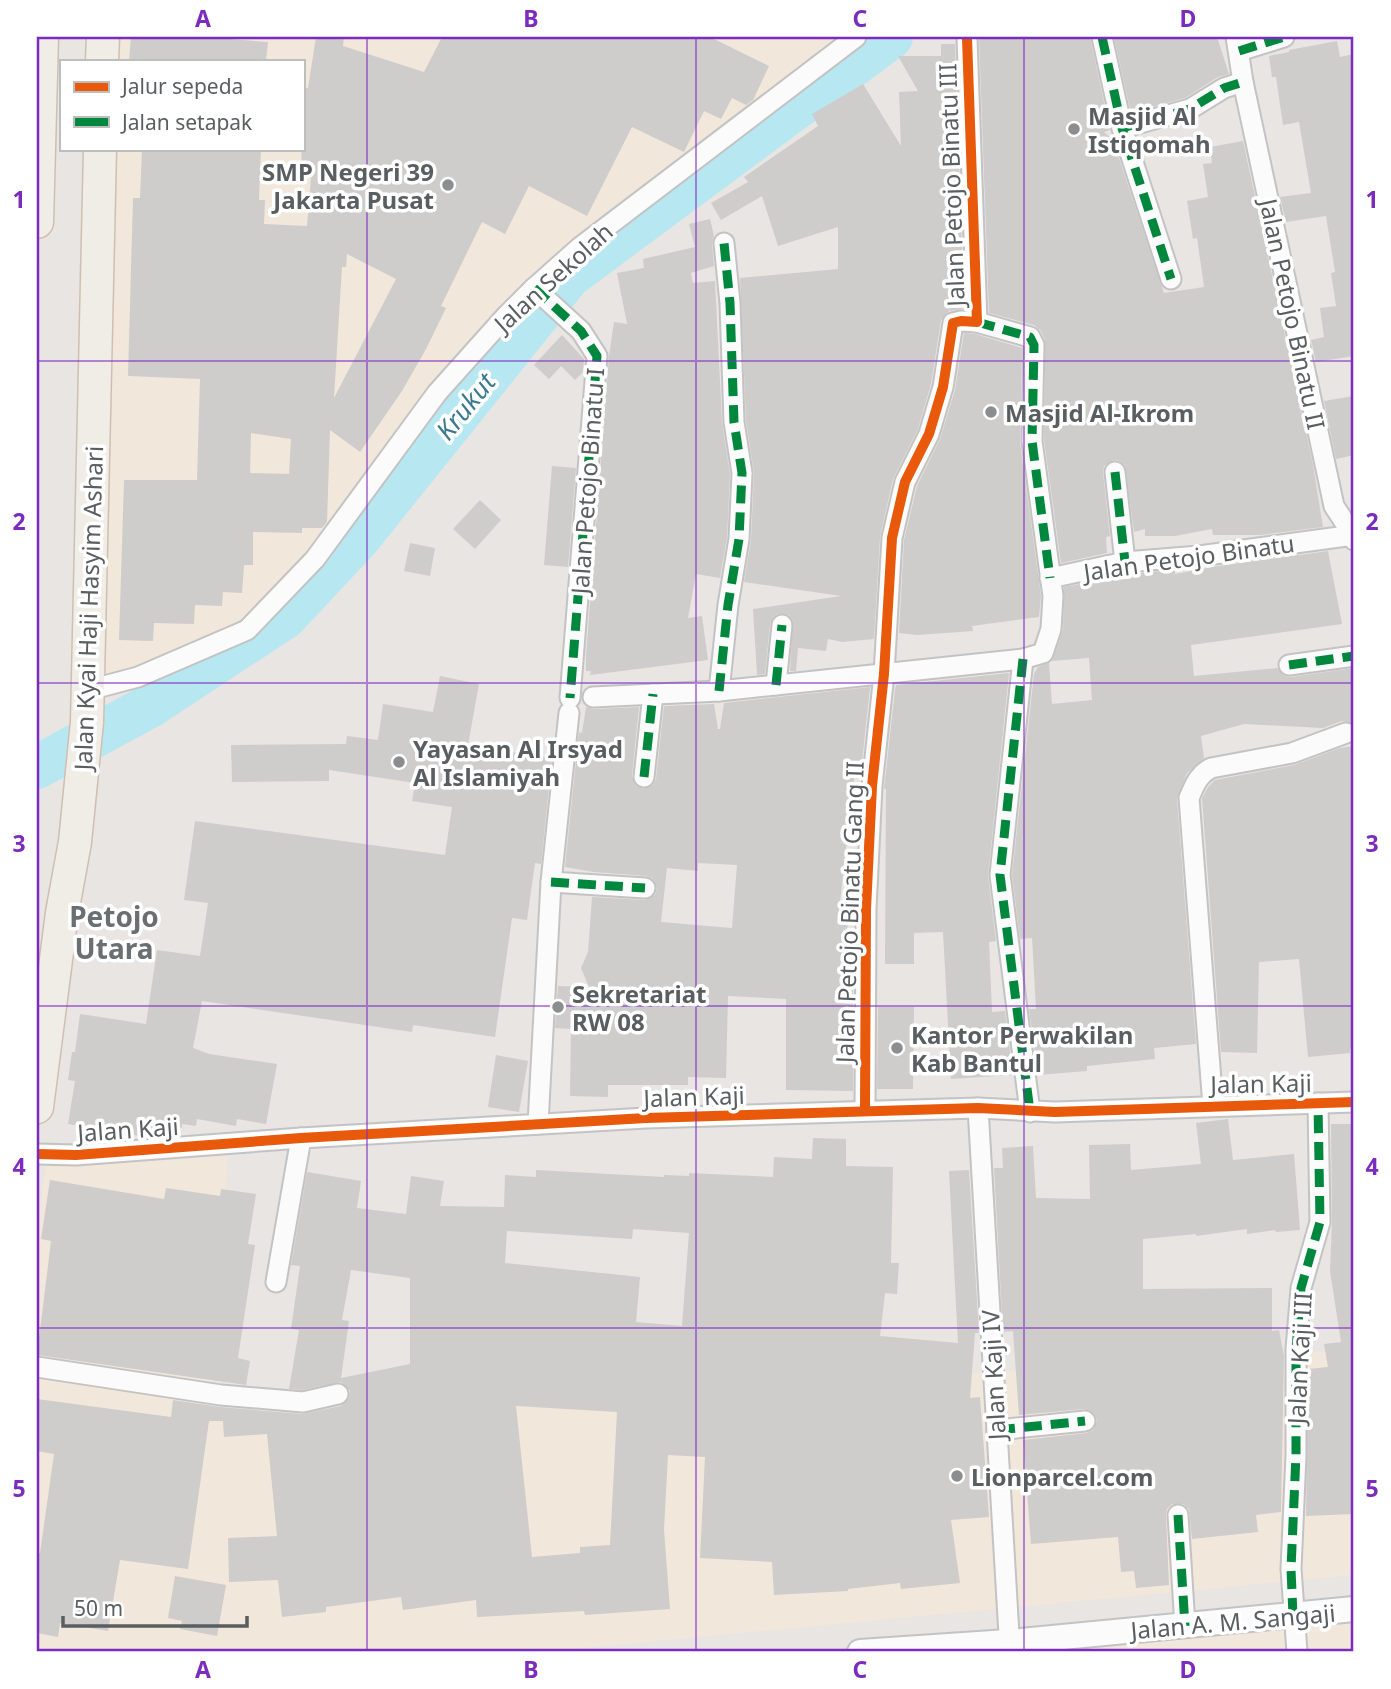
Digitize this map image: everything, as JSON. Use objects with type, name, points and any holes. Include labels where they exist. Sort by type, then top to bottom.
[{"type":"main road","points":[[37,222],[41,37]]},
{"type":"main road","points":[[102,60],[103,37]]},
{"type":"main road","name":"Jalan Kyai Haji Hasyim Ashari","points":[[37,1107],[62,913],[75,842],[87,722],[100,150]]},
{"type":"street","name":"Jalan Sekolah","points":[[89,690],[138,677],[247,630],[315,559],[437,393],[505,317],[540,293],[579,248],[856,37]]},
{"type":"street","points":[[1102,37],[1122,128],[1171,279]]},
{"type":"street","points":[[1237,44],[1284,37]]},
{"type":"street","name":"Jalan Petojo Binatu III","points":[[884,674],[891,538],[905,482],[929,434],[943,387],[953,323],[977,322],[967,38]]},
{"type":"street","name":"Jalan Petojo Binatu II","points":[[1237,44],[1334,506],[1354,537]]},
{"type":"street","points":[[1122,128],[1190,108],[1224,88],[1243,82]]},
{"type":"street","points":[[719,691],[727,605],[739,539],[742,473],[734,422],[730,303],[724,243]]},
{"type":"street","name":"Jalan Petojo Binatu I","points":[[538,1124],[551,882],[570,706],[597,368],[597,356],[590,342],[569,318],[540,293]]},
{"type":"street","points":[[977,322],[1030,337],[1034,345],[1032,440],[1050,578]]},
{"type":"street","points":[[1115,472],[1125,562]]},
{"type":"street","name":"Jalan Petojo Binatu","points":[[1023,659],[1041,655],[1051,629],[1053,596],[1050,578],[1125,562],[1354,537]]},
{"type":"street","points":[[776,685],[782,625]]},
{"type":"street","points":[[1289,665],[1354,656]]},
{"type":"street","points":[[593,697],[719,691],[1023,659],[1000,875],[1030,1112]]},
{"type":"street","name":"Jalan Petojo Binatu Gang II","points":[[865,1110],[866,909],[872,786],[884,674]]},
{"type":"street","points":[[644,777],[653,694]]},
{"type":"street","points":[[1213,1105],[1189,797],[1195,782],[1202,773],[1211,768],[1292,753],[1346,733]]},
{"type":"street","points":[[551,882],[645,888]]},
{"type":"street","name":"Jalan Kaji","points":[[37,1154],[76,1154],[538,1124],[865,1110],[978,1108],[1030,1112],[1354,1102]]},
{"type":"street","name":"Jalan Kaji III","points":[[1297,1652],[1291,1569],[1296,1455],[1296,1349],[1301,1288],[1320,1222],[1318,1103]]},
{"type":"street","name":"Jalan Kaji IV","points":[[978,1108],[1010,1647]]},
{"type":"street","points":[[276,1282],[301,1138]]},
{"type":"street","points":[[37,1367],[221,1395],[303,1402],[338,1394]]},
{"type":"street","points":[[997,1430],[1084,1421]]},
{"type":"street","points":[[1178,1515],[1185,1626]]},
{"type":"street","name":"Jalan A. M. Sangaji","points":[[860,1652],[1010,1647],[1354,1609]]},
{"type":"shaded area","points":[[37,37],[45,37],[37,379]]},
{"type":"shaded area","points":[[108,37],[864,37],[552,276],[356,515],[262,610],[90,706],[105,150],[304,150],[304,60],[107,60]]},
{"type":"shaded area","points":[[228,1156],[211,1420],[1354,1350],[1354,1575],[540,1652],[37,1652],[37,1232],[46,1165]]},
{"type":"shaded area","points":[[1354,1607],[1354,1652],[874,1652]]},
{"type":"building","points":[[131,37],[203,37],[268,42],[266,60],[129,60]]},
{"type":"building","points":[[316,37],[344,37],[343,46],[424,72],[442,37],[710,37],[769,66],[753,100],[746,105],[732,98],[721,119],[704,111],[684,152],[632,127],[587,216],[529,186],[505,234],[482,222],[441,306],[446,308],[426,349],[402,391],[360,452],[330,430],[327,522],[322,528],[302,528],[302,533],[253,532],[253,565],[244,565],[242,593],[223,592],[222,606],[195,605],[194,624],[154,623],[153,641],[119,640],[124,480],[197,480],[200,379],[128,376],[133,198],[140,198],[142,150],[261,150],[259,200],[265,200],[264,224],[307,226],[311,178],[301,177],[304,88],[308,88]],"holes":[[[347,254],[396,279],[334,398],[342,267],[346,267]],[[251,433],[291,439],[289,474],[250,473]]]},
{"type":"building","points":[[979,37],[1090,37],[1110,130],[1104,132],[1113,140],[1164,293],[1204,287],[1197,238],[1193,239],[1187,201],[1208,197],[1203,164],[1212,163],[1210,147],[1243,141],[1313,465],[1323,527],[1261,535],[1213,535],[1212,529],[1175,536],[1145,536],[1145,529],[1134,532],[1125,465],[1113,460],[1104,466],[1103,473],[1110,536],[1106,537],[1107,553],[1061,563],[1044,440],[1045,340],[1034,325],[989,313]]},
{"type":"building","points":[[1114,37],[1217,37],[1229,74],[1218,77],[1185,98],[1131,113]]},
{"type":"building","points":[[1337,41],[1340,57],[1354,54],[1354,356],[1316,362],[1311,340],[1324,337],[1320,308],[1336,306],[1331,273],[1335,272],[1326,216],[1286,222],[1280,197],[1311,193],[1299,122],[1283,125],[1276,77],[1272,77],[1269,56]]},
{"type":"building","points":[[941,44],[955,44],[964,309],[949,311],[941,320],[931,384],[918,429],[893,479],[880,537],[874,639],[842,642],[828,639],[826,651],[798,648],[796,671],[790,671],[793,621],[789,615],[778,614],[770,624],[765,674],[757,675],[753,609],[841,596],[744,582],[751,540],[754,473],[746,421],[740,278],[838,269],[838,227],[778,246],[762,196],[721,220],[711,203],[748,182],[744,177],[818,126],[812,114],[863,84],[901,146],[899,92],[918,91],[898,56],[941,56]]},
{"type":"building","points":[[710,219],[714,236],[714,266],[691,273],[693,283],[715,281],[722,422],[730,474],[727,538],[720,578],[696,574],[688,618],[702,616],[708,660],[590,675],[591,671],[586,671],[586,656],[609,356],[614,322],[627,324],[617,273],[644,268],[643,259],[695,247],[689,224]]},
{"type":"building","points":[[964,333],[1022,348],[1020,442],[1041,596],[1039,617],[972,626],[973,631],[917,635],[899,633],[904,540],[917,486],[940,439],[955,390]]},
{"type":"building","points":[[562,335],[584,359],[583,372],[575,380],[561,366],[549,379],[534,365]]},
{"type":"building","points":[[1354,396],[1354,455],[1336,459],[1324,401]]},
{"type":"building","points":[[552,466],[576,468],[568,567],[544,565]]},
{"type":"building","points":[[480,500],[501,520],[475,549],[453,529]]},
{"type":"building","points":[[410,543],[435,548],[430,576],[404,571]]},
{"type":"building","points":[[1328,551],[1342,624],[1191,645],[1194,676],[1277,668],[1284,676],[1291,677],[1354,668],[1354,724],[1342,721],[1323,728],[1244,724],[1201,736],[1204,758],[1187,773],[1177,799],[1196,1044],[1154,1048],[1155,1059],[1087,1066],[1087,1071],[1038,1075],[1029,1009],[1036,1009],[1032,938],[1020,939],[1012,875],[1034,674],[1038,667],[1049,663],[1052,704],[1092,700],[1089,658],[1052,661],[1063,630],[1064,587],[1137,573],[1175,570],[1175,574]]},
{"type":"building","points":[[1009,673],[988,876],[996,941],[989,942],[992,1012],[1005,1011],[1013,1075],[951,1079],[943,932],[914,933],[914,964],[885,964],[884,789],[895,690],[896,685]]},
{"type":"building","points":[[440,676],[479,684],[468,745],[552,758],[541,864],[535,863],[527,920],[512,918],[495,1037],[413,1025],[412,1032],[202,1001],[193,1048],[209,1054],[277,1064],[266,1124],[237,1119],[236,1126],[197,1119],[196,1126],[182,1124],[182,1128],[160,1124],[159,1129],[141,1126],[140,1136],[68,1124],[75,1081],[68,1080],[80,1014],[146,1024],[157,950],[200,956],[208,903],[184,900],[195,821],[445,855],[452,807],[412,801],[415,783],[329,770],[329,781],[232,782],[231,745],[346,744],[347,736],[378,740],[383,704],[433,712]]},
{"type":"building","points":[[870,687],[862,762],[856,762],[838,919],[848,921],[842,972],[853,973],[853,1091],[786,1090],[786,999],[728,996],[726,1078],[688,1077],[688,1085],[608,1085],[608,1097],[570,1096],[571,1029],[555,1028],[558,986],[589,987],[581,968],[588,952],[592,897],[645,900],[655,895],[657,888],[652,878],[646,876],[565,867],[579,732],[582,733],[586,707],[639,707],[632,776],[636,786],[643,789],[653,785],[656,779],[664,706],[714,704],[720,729],[724,703]],"holes":[[[698,863],[737,865],[732,928],[661,922],[667,868],[698,871]]]},
{"type":"building","points":[[1354,746],[1354,1049],[1350,1049],[1350,1053],[1308,1057],[1299,959],[1259,962],[1257,1053],[1221,1052],[1202,798],[1215,780],[1294,765],[1340,748]]},
{"type":"building","name":"Kantor Perwakilan Kab Bantul","points":[[878,1007],[914,1007],[913,1089],[877,1089]]},
{"type":"building","points":[[496,1055],[528,1061],[519,1112],[488,1107]]},
{"type":"building","points":[[1228,1119],[1233,1160],[1294,1154],[1300,1230],[1247,1234],[1247,1229],[1143,1239],[1143,1289],[1272,1288],[1272,1331],[1279,1330],[1284,1356],[1281,1512],[1256,1515],[1258,1532],[1192,1539],[1189,1509],[1183,1504],[1172,1504],[1167,1509],[1166,1516],[1169,1585],[1136,1588],[1134,1571],[1121,1572],[1118,1537],[1031,1544],[1023,1440],[1087,1433],[1093,1430],[1097,1420],[1094,1413],[1084,1409],[1019,1415],[1013,1331],[1003,1332],[994,1168],[1003,1168],[1002,1148],[1033,1146],[1036,1198],[1090,1199],[1089,1145],[1130,1144],[1131,1170],[1201,1164],[1196,1123]]},
{"type":"building","points":[[1331,1124],[1354,1124],[1354,1514],[1306,1516],[1308,1369],[1328,1367],[1324,1344],[1341,1342],[1330,1271]]},
{"type":"building","points":[[813,1138],[846,1139],[846,1166],[893,1167],[891,1263],[899,1263],[897,1294],[885,1293],[880,1336],[958,1343],[949,1171],[969,1170],[979,1333],[975,1333],[970,1398],[980,1397],[989,1517],[951,1520],[960,1583],[901,1589],[900,1583],[848,1591],[774,1595],[772,1562],[700,1558],[705,1457],[668,1455],[664,1530],[670,1609],[585,1615],[584,1611],[477,1617],[476,1600],[403,1610],[401,1597],[326,1607],[326,1612],[282,1617],[278,1580],[229,1582],[228,1538],[277,1536],[267,1434],[224,1437],[223,1421],[209,1421],[188,1569],[120,1560],[108,1631],[60,1623],[58,1637],[37,1633],[37,1553],[40,1553],[54,1454],[37,1451],[37,1399],[171,1417],[173,1400],[302,1414],[341,1406],[349,1398],[350,1391],[341,1382],[302,1390],[289,1389],[299,1330],[291,1329],[300,1266],[291,1265],[307,1172],[361,1181],[357,1208],[406,1214],[411,1176],[444,1181],[440,1206],[504,1207],[505,1175],[536,1177],[536,1170],[664,1177],[689,1176],[689,1173],[773,1177],[774,1157],[812,1159]],"holes":[[[633,1229],[689,1233],[682,1326],[636,1322],[640,1277],[505,1263],[507,1231],[632,1239]],[[351,1270],[410,1278],[410,1364],[341,1378],[349,1321],[342,1320]],[[516,1406],[617,1412],[610,1545],[580,1547],[580,1553],[532,1557]]]},
{"type":"building","points":[[50,1180],[164,1199],[166,1188],[220,1196],[221,1189],[256,1194],[248,1244],[255,1245],[238,1358],[250,1361],[246,1385],[37,1355],[51,1241],[41,1239]]},
{"type":"building","points":[[175,1576],[226,1585],[217,1636],[180,1629],[182,1621],[168,1618]]},
{"type":"waterway","name":"Krukut","points":[[37,767],[148,707],[285,617],[358,539],[569,276],[891,37]]},
{"type":"marked path","points":[[1102,37],[1122,128],[1171,279]]},
{"type":"marked path","points":[[1239,51],[1284,37]]},
{"type":"marked path","points":[[1122,128],[1190,109],[1224,88],[1243,82]]},
{"type":"marked path","points":[[719,691],[728,605],[739,539],[742,473],[734,422],[730,303],[724,243]]},
{"type":"marked path","points":[[534,288],[581,331],[597,356],[570,698]]},
{"type":"marked path","points":[[977,322],[1030,337],[1034,345],[1032,441],[1050,578]]},
{"type":"marked path","points":[[1115,472],[1125,562]]},
{"type":"marked path","points":[[776,685],[782,625]]},
{"type":"marked path","points":[[1289,665],[1354,656]]},
{"type":"marked path","points":[[1023,659],[1000,875],[1030,1112]]},
{"type":"marked path","points":[[644,777],[653,694]]},
{"type":"marked path","points":[[551,882],[645,888]]},
{"type":"marked path","points":[[1293,1616],[1291,1569],[1296,1455],[1296,1349],[1301,1288],[1320,1222],[1318,1103]]},
{"type":"marked path","points":[[997,1430],[1085,1421]]},
{"type":"marked path","points":[[1178,1515],[1185,1626]]},
{"type":"cycle path","points":[[865,1110],[866,909],[872,786],[884,674],[892,538],[905,482],[929,434],[943,387],[953,323],[977,322],[967,38]]},
{"type":"cycle path","points":[[37,1154],[76,1155],[301,1138],[646,1118],[978,1108],[1055,1112],[1354,1102]]},
{"type":"place","name":"Masjid Al Istiqomah","points":[[1074,129]]},
{"type":"place","name":"SMP Negeri 39 Jakarta Pusat","points":[[448,185]]},
{"type":"place","name":"Masjid Al-Ikrom","points":[[991,412]]},
{"type":"place","name":"Yayasan Al Irsyad Al Islamiyah","points":[[399,762]]},
{"type":"place","name":"Sekretariat RW 08","points":[[558,1007]]},
{"type":"place","name":"Kantor Perwakilan Kab Bantul","points":[[897,1048]]},
{"type":"place","name":"Lionparcel.com","points":[[957,1476]]},
{"type":"district","name":"Petojo Utara","points":[[114,932]]}]
